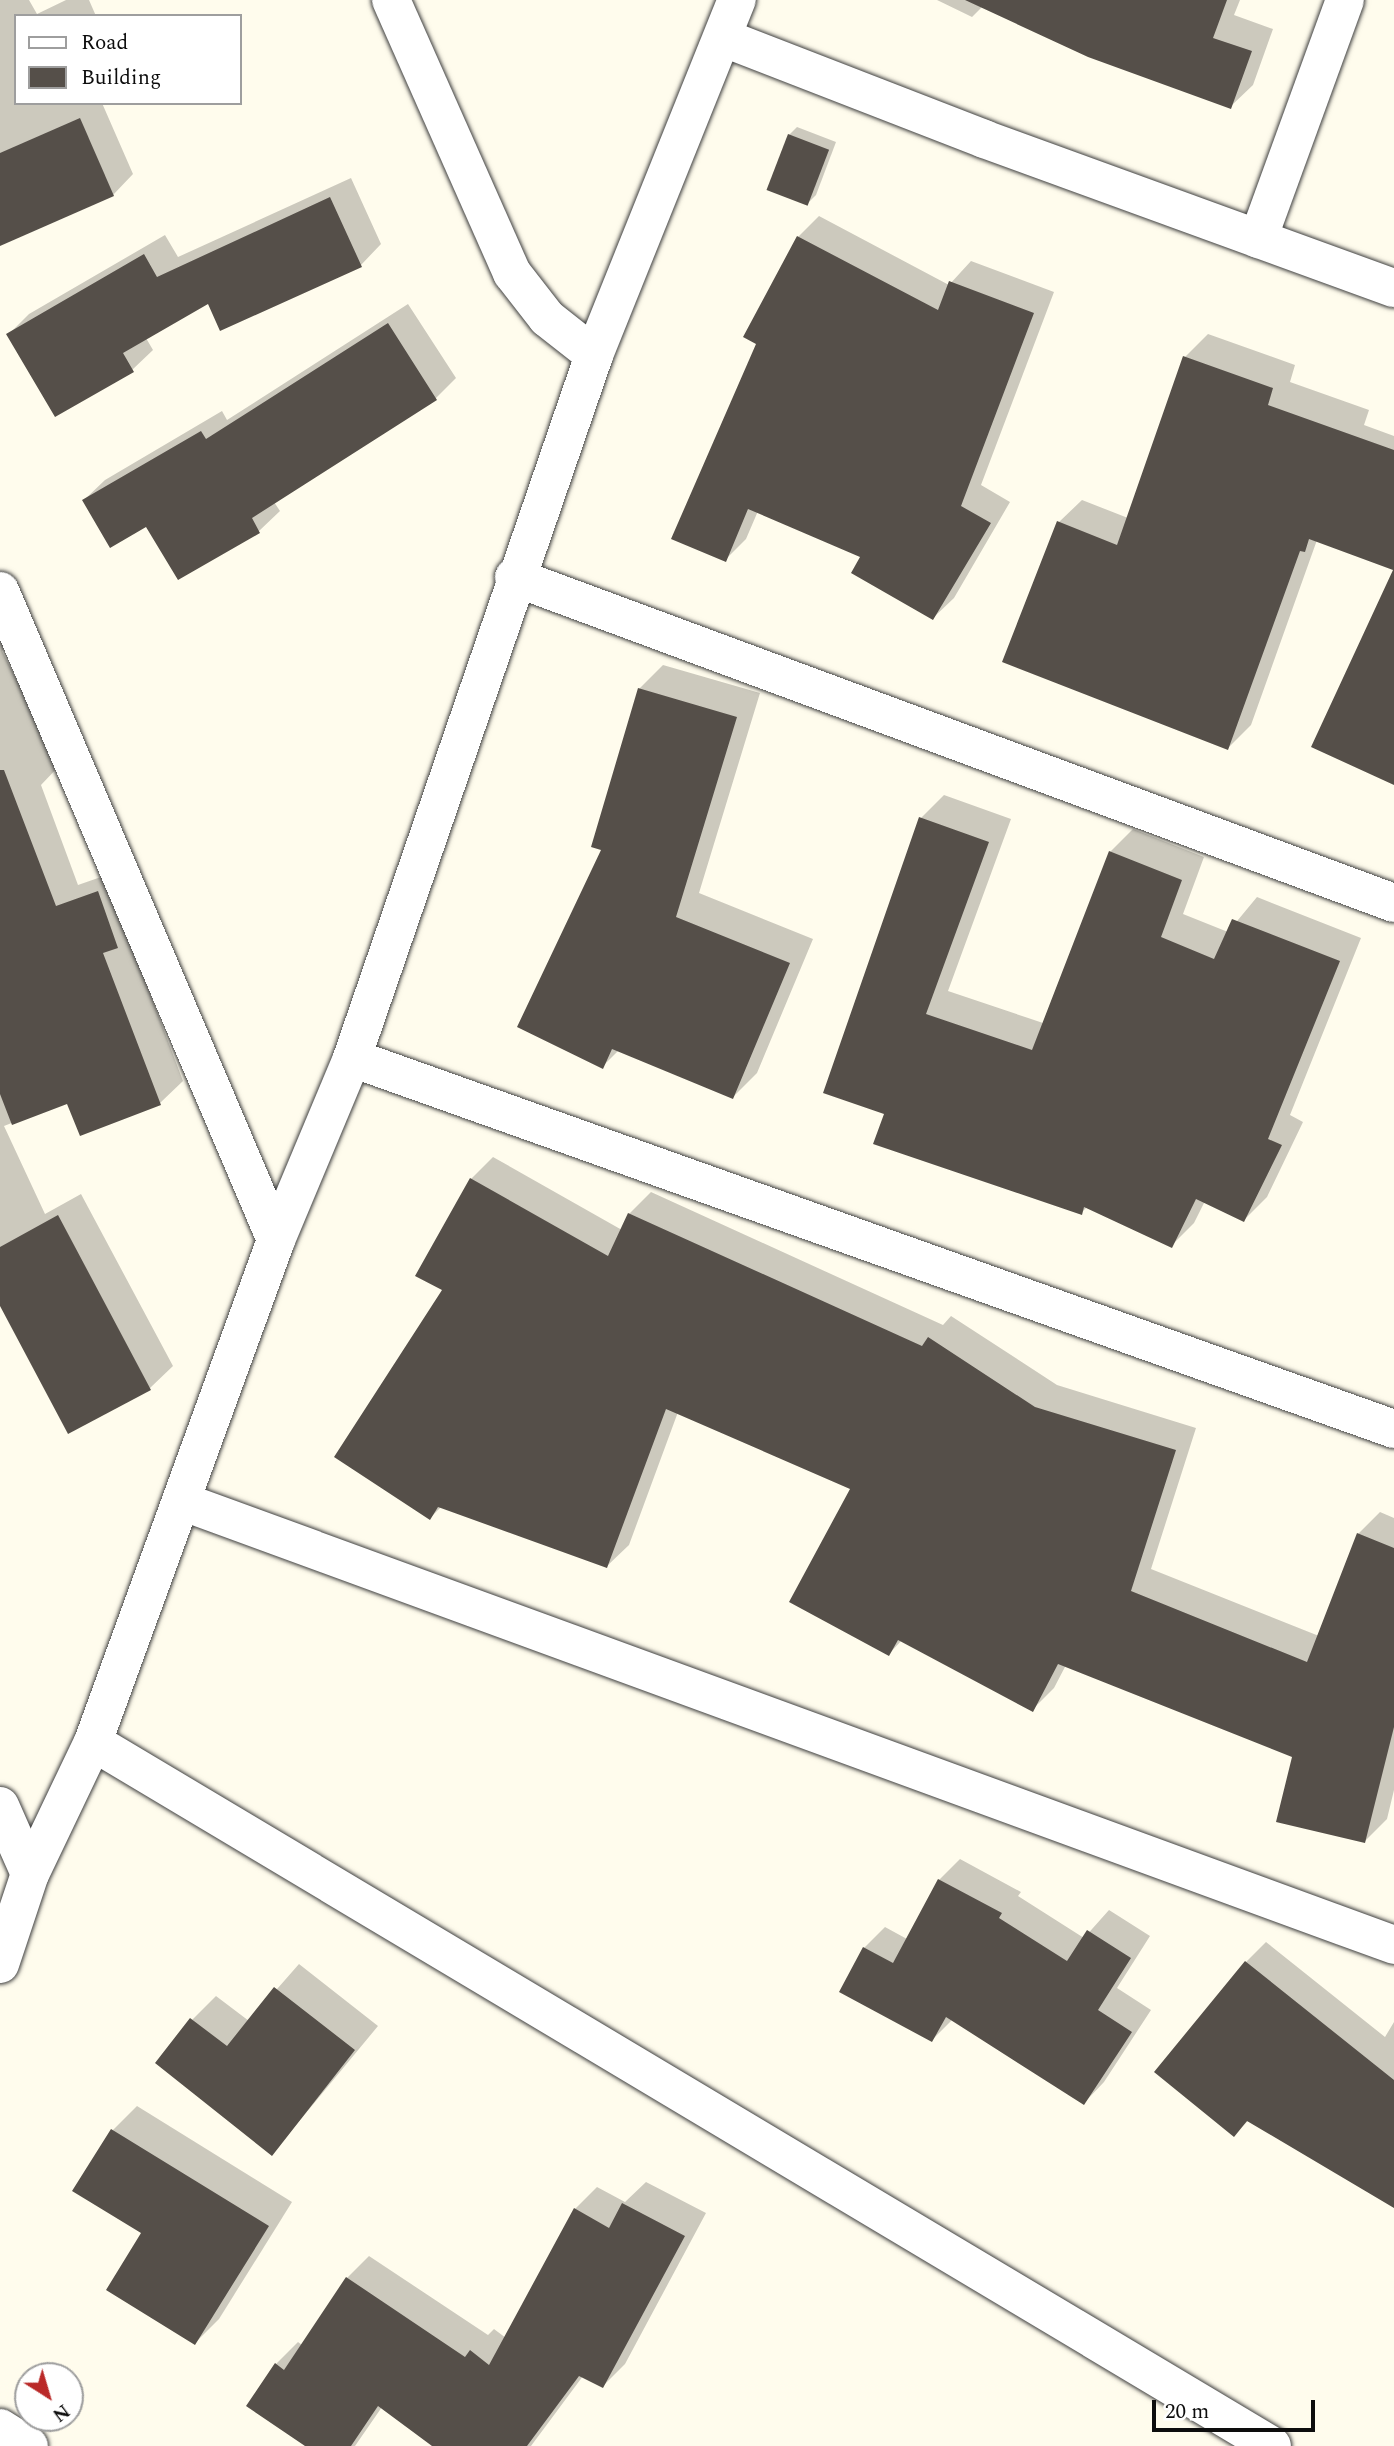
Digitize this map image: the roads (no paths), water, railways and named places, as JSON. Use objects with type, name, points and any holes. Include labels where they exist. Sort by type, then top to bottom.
[{"type":"street","points":[[391,0],[512,273],[547,318],[594,355]]},
{"type":"street","points":[[0,1964],[30,1874],[93,1742],[276,1240],[352,1058],[514,577],[594,355],[724,38],[737,0]]},
{"type":"street","points":[[1258,239],[1345,0]]},
{"type":"street","points":[[724,38],[1394,288]]},
{"type":"street","points":[[514,577],[1394,903]]},
{"type":"street","points":[[0,591],[276,1240]]},
{"type":"street","points":[[352,1058],[1394,1429]]},
{"type":"street","points":[[181,1501],[1394,1945]]},
{"type":"street","points":[[93,1742],[1272,2446]]},
{"type":"street","points":[[0,1806],[30,1874]]},
{"type":"street","points":[[0,2428],[30,2446]]}]
